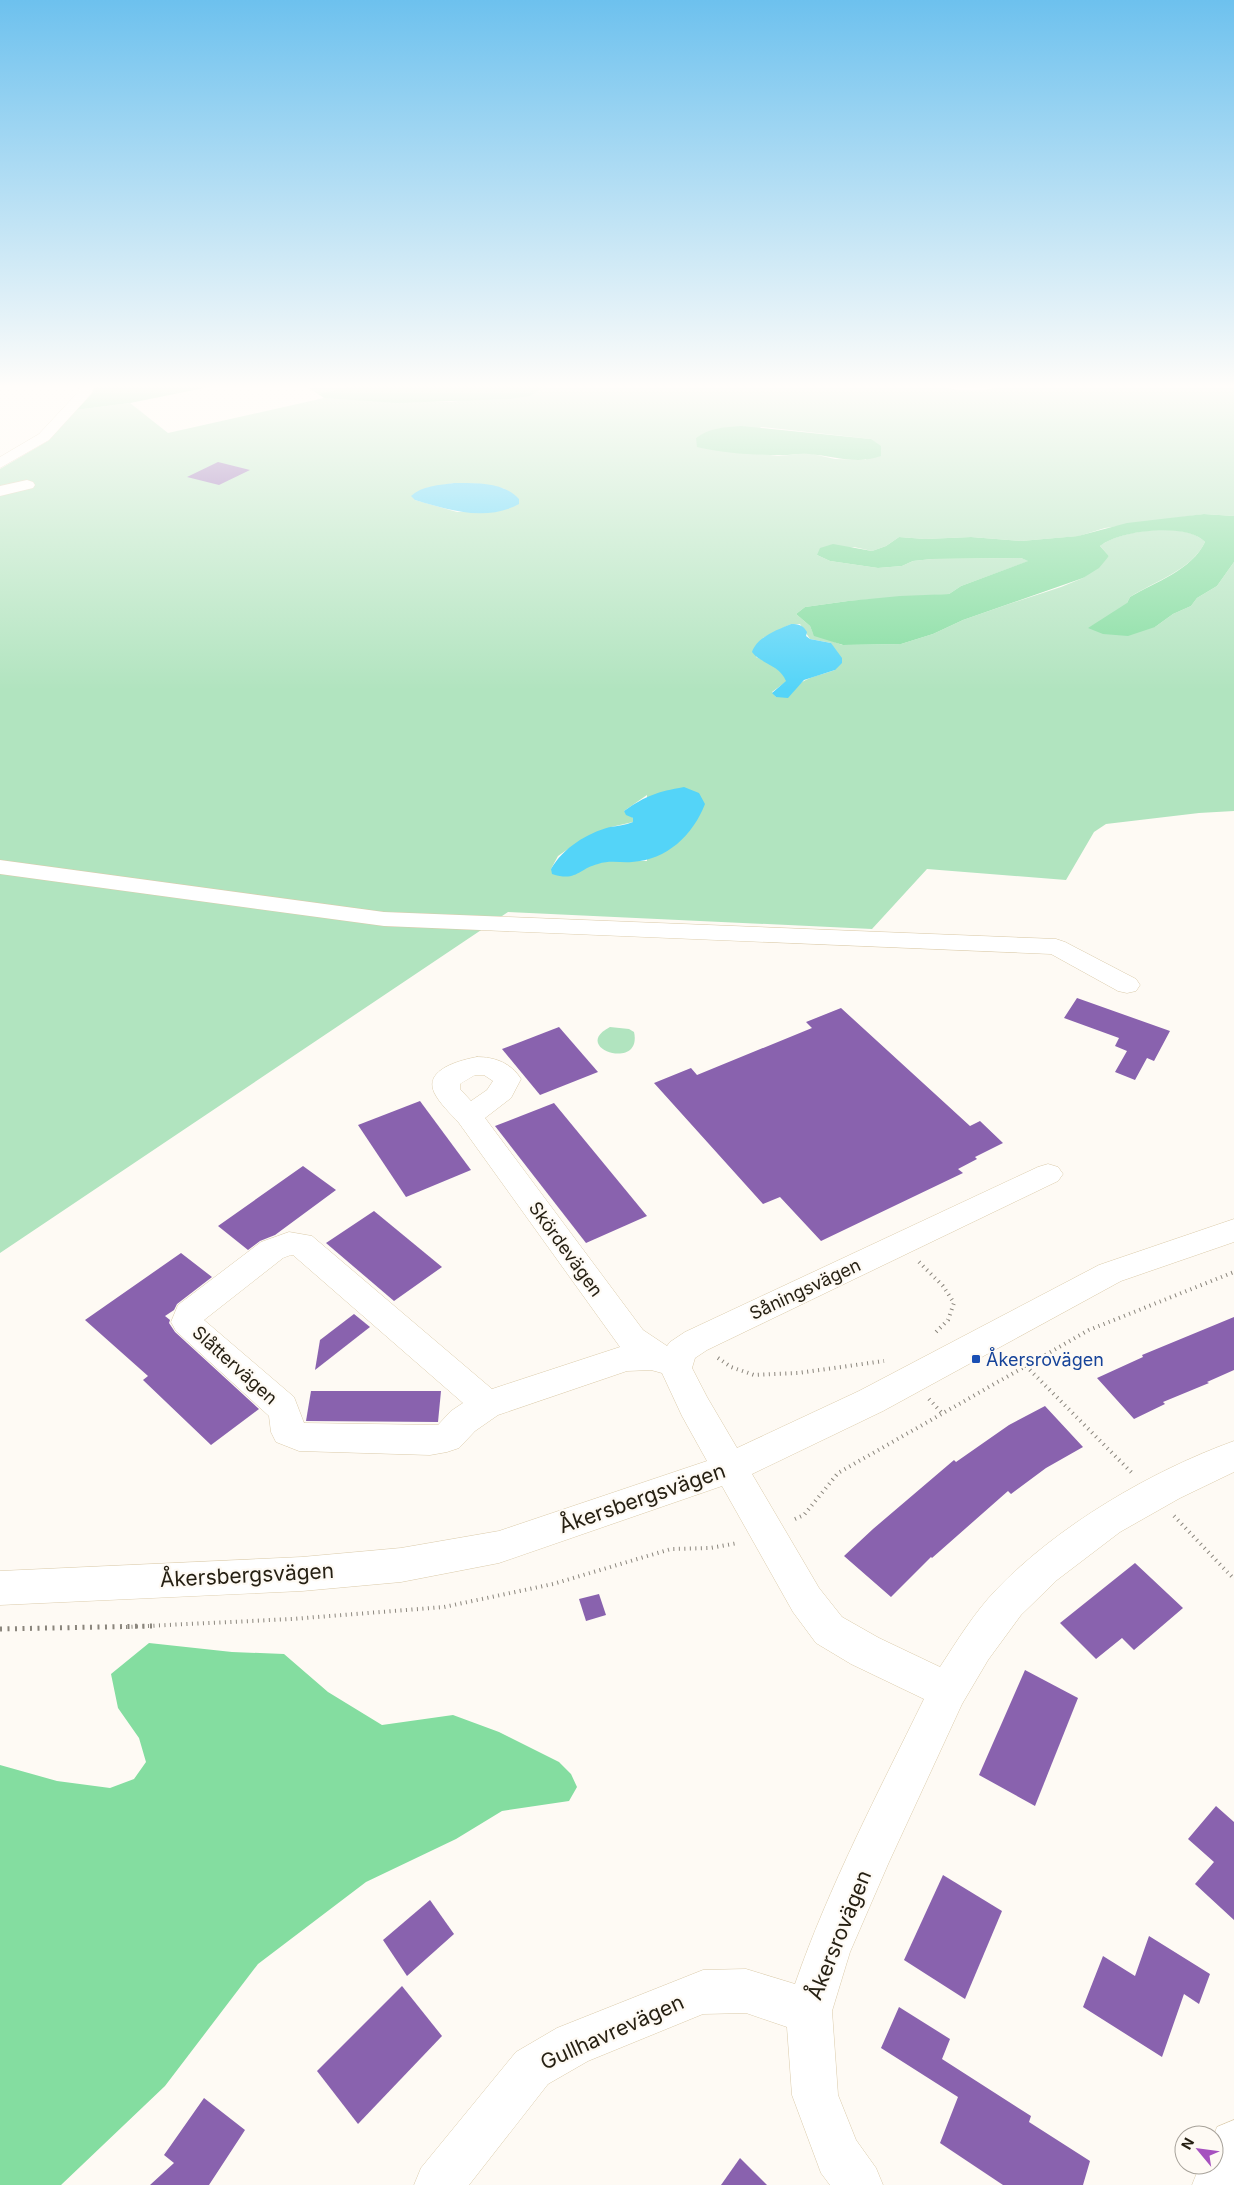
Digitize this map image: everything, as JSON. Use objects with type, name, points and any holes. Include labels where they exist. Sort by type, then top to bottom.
[{"type":"street","points":[[0,491],[18,487]]},
{"type":"street","points":[[0,867],[384,920],[1056,947],[1127,985]]},
{"type":"street","name":"Skördevägen","points":[[469,1116],[632,1339],[666,1362]]},
{"type":"street","name":"Såningsvägen","points":[[666,1362],[696,1341],[1048,1174]]},
{"type":"street","name":"Åkersbergsvägen","points":[[0,1588],[302,1574],[401,1565],[499,1547],[730,1468],[871,1401],[1110,1273],[1234,1230]]},
{"type":"street","name":"Slåttervägen","points":[[486,1404],[301,1244],[288,1243],[272,1250],[189,1314],[188,1322],[194,1330],[282,1407],[287,1418],[288,1432],[299,1437],[319,1439],[430,1440],[447,1438],[463,1421],[486,1404],[627,1358],[666,1362]]},
{"type":"street","points":[[666,1362],[694,1406],[806,1600],[829,1630],[865,1651],[948,1691]]},
{"type":"street","name":"Åkersrovägen","points":[[859,2185],[838,2156],[815,2096],[809,2012],[829,1950],[874,1847],[948,1691],[974,1646],[1002,1610],[1044,1568],[1107,1521],[1168,1486],[1234,1456]]},
{"type":"street","name":"Gullhavrevägen","points":[[438,2185],[532,2068],[573,2044],[702,1992],[746,1991],[809,2012]]},
{"type":"street","points":[[1216,2185],[1234,2144]]},
{"type":"path","points":[[900,1244],[943,1286],[954,1303],[951,1318],[942,1329],[931,1336]]},
{"type":"path","points":[[696,1341],[731,1367],[754,1375],[798,1373],[891,1359]]},
{"type":"green space","points":[[0,487],[433,487],[427,488],[415,500],[457,512],[497,512],[505,489],[496,487],[1234,487],[1234,516],[1204,514],[1105,528],[1079,536],[1021,541],[971,537],[925,539],[899,537],[886,546],[872,551],[854,547],[817,555],[830,561],[878,568],[902,566],[913,561],[932,559],[1021,558],[1029,561],[961,586],[949,594],[848,601],[805,607],[796,614],[810,626],[813,633],[842,645],[901,644],[933,634],[963,620],[1083,578],[1109,556],[1100,546],[1109,540],[1137,532],[1153,530],[1169,530],[1196,535],[1205,542],[1191,560],[1172,574],[1130,597],[1127,603],[1155,627],[1173,614],[1191,606],[1197,598],[1217,586],[1234,562],[1234,811],[1199,813],[1106,824],[1094,832],[1066,880],[927,869],[872,929],[508,912],[0,1253]],"holes":[[[791,624],[800,624],[810,639],[831,643],[835,670],[805,680],[792,693],[776,697],[772,692],[787,681],[778,669],[756,657],[763,638]],[[647,795],[647,861],[610,861],[551,869],[558,856],[568,849],[611,827],[633,822],[633,818],[624,811]]]},
{"type":"green space","points":[[1204,514],[1234,516],[1234,562],[1217,586],[1197,598],[1191,606],[1173,614],[1155,627],[1128,636],[1103,634],[1088,628],[1127,603],[1130,597],[1182,568],[1199,552],[1205,542],[1196,536],[1184,532],[1169,530],[1137,532],[1109,540],[1100,546],[1109,556],[1099,568],[1083,578],[963,620],[933,634],[901,644],[843,645],[814,636],[810,626],[796,614],[805,607],[848,601],[949,594],[961,586],[1028,561],[1021,558],[932,559],[913,561],[902,566],[878,568],[830,561],[817,555],[820,548],[833,544],[872,551],[886,546],[899,537],[925,539],[971,537],[1021,541],[1078,536],[1127,523]]},
{"type":"green space","points":[[610,1027],[629,1029],[634,1032],[634,1044],[628,1051],[620,1054],[602,1048],[598,1042],[600,1035]]},
{"type":"green space","points":[[149,1643],[232,1652],[284,1654],[328,1692],[382,1725],[453,1715],[499,1732],[559,1762],[571,1774],[577,1787],[569,1801],[502,1811],[456,1839],[366,1882],[258,1964],[165,2086],[61,2185],[0,2185],[0,1765],[57,1781],[110,1788],[134,1779],[146,1762],[139,1738],[118,1708],[111,1674]]},
{"type":"water","points":[[501,487],[513,493],[519,499],[519,504],[493,512],[480,513],[454,510],[415,500],[411,496],[425,488]]},
{"type":"water","points":[[791,624],[802,626],[807,632],[806,636],[810,639],[831,643],[842,658],[842,663],[835,670],[804,680],[788,698],[776,697],[772,693],[786,681],[779,671],[752,652],[763,638]]},
{"type":"water","points":[[684,787],[699,793],[705,804],[686,835],[667,851],[645,860],[602,863],[567,877],[552,874],[551,869],[556,861],[576,842],[601,830],[633,822],[633,818],[626,815],[624,811],[652,795]]},
{"type":"building","points":[[1077,998],[1170,1031],[1154,1061],[1147,1058],[1135,1080],[1115,1072],[1127,1051],[1115,1046],[1119,1038],[1064,1018]]},
{"type":"building","points":[[841,1008],[970,1126],[980,1121],[1003,1143],[975,1157],[977,1159],[958,1169],[963,1173],[821,1241],[780,1197],[763,1204],[654,1083],[691,1068],[697,1075],[812,1028],[806,1022]]},
{"type":"building","points":[[559,1027],[598,1072],[540,1095],[502,1049]]},
{"type":"building","points":[[420,1101],[471,1170],[406,1197],[358,1125]]},
{"type":"building","points":[[554,1103],[647,1216],[586,1243],[495,1126]]},
{"type":"building","points":[[303,1166],[336,1190],[275,1235],[260,1241],[248,1250],[218,1226]]},
{"type":"building","points":[[374,1211],[442,1267],[394,1301],[326,1243]]},
{"type":"building","points":[[181,1253],[212,1277],[177,1304],[174,1310],[165,1316],[170,1320],[169,1323],[175,1332],[259,1409],[211,1445],[143,1380],[148,1376],[85,1320]]},
{"type":"building","points":[[354,1314],[370,1327],[315,1370],[320,1340]]},
{"type":"building","points":[[1234,1317],[1234,1370],[1207,1382],[1209,1383],[1163,1402],[1165,1404],[1134,1419],[1097,1378],[1143,1357],[1142,1355]]},
{"type":"building","points":[[311,1391],[441,1391],[438,1422],[306,1421]]},
{"type":"building","points":[[1045,1406],[1083,1447],[1046,1468],[1011,1494],[1008,1491],[931,1557],[891,1597],[844,1556],[954,1460],[956,1462],[1009,1425]]},
{"type":"building","points":[[1135,1563],[1183,1608],[1134,1650],[1122,1638],[1096,1659],[1060,1623]]},
{"type":"building","points":[[599,1594],[606,1615],[586,1621],[579,1599]]},
{"type":"building","points":[[1025,1670],[1078,1698],[1035,1806],[979,1775]]},
{"type":"building","points":[[1216,1806],[1234,1822],[1234,1920],[1195,1884],[1214,1862],[1188,1839]]},
{"type":"building","points":[[943,1875],[1002,1911],[965,1999],[904,1960]]},
{"type":"building","points":[[430,1900],[454,1934],[407,1976],[383,1940]]},
{"type":"building","points":[[1149,1936],[1210,1974],[1199,2004],[1184,1994],[1162,2057],[1083,2007],[1103,1956],[1135,1976]]},
{"type":"building","points":[[402,1986],[442,2036],[358,2124],[317,2071]]},
{"type":"building","points":[[899,2007],[950,2039],[942,2059],[1031,2116],[1029,2122],[1090,2161],[1083,2185],[1003,2185],[940,2143],[958,2097],[881,2048]]},
{"type":"building","points":[[204,2098],[245,2130],[209,2185],[150,2185],[174,2163],[164,2155]]},
{"type":"building","points":[[740,2158],[767,2185],[721,2185]]},
{"type":"place","name":"Åkersrovägen","points":[[976,1359]]}]
